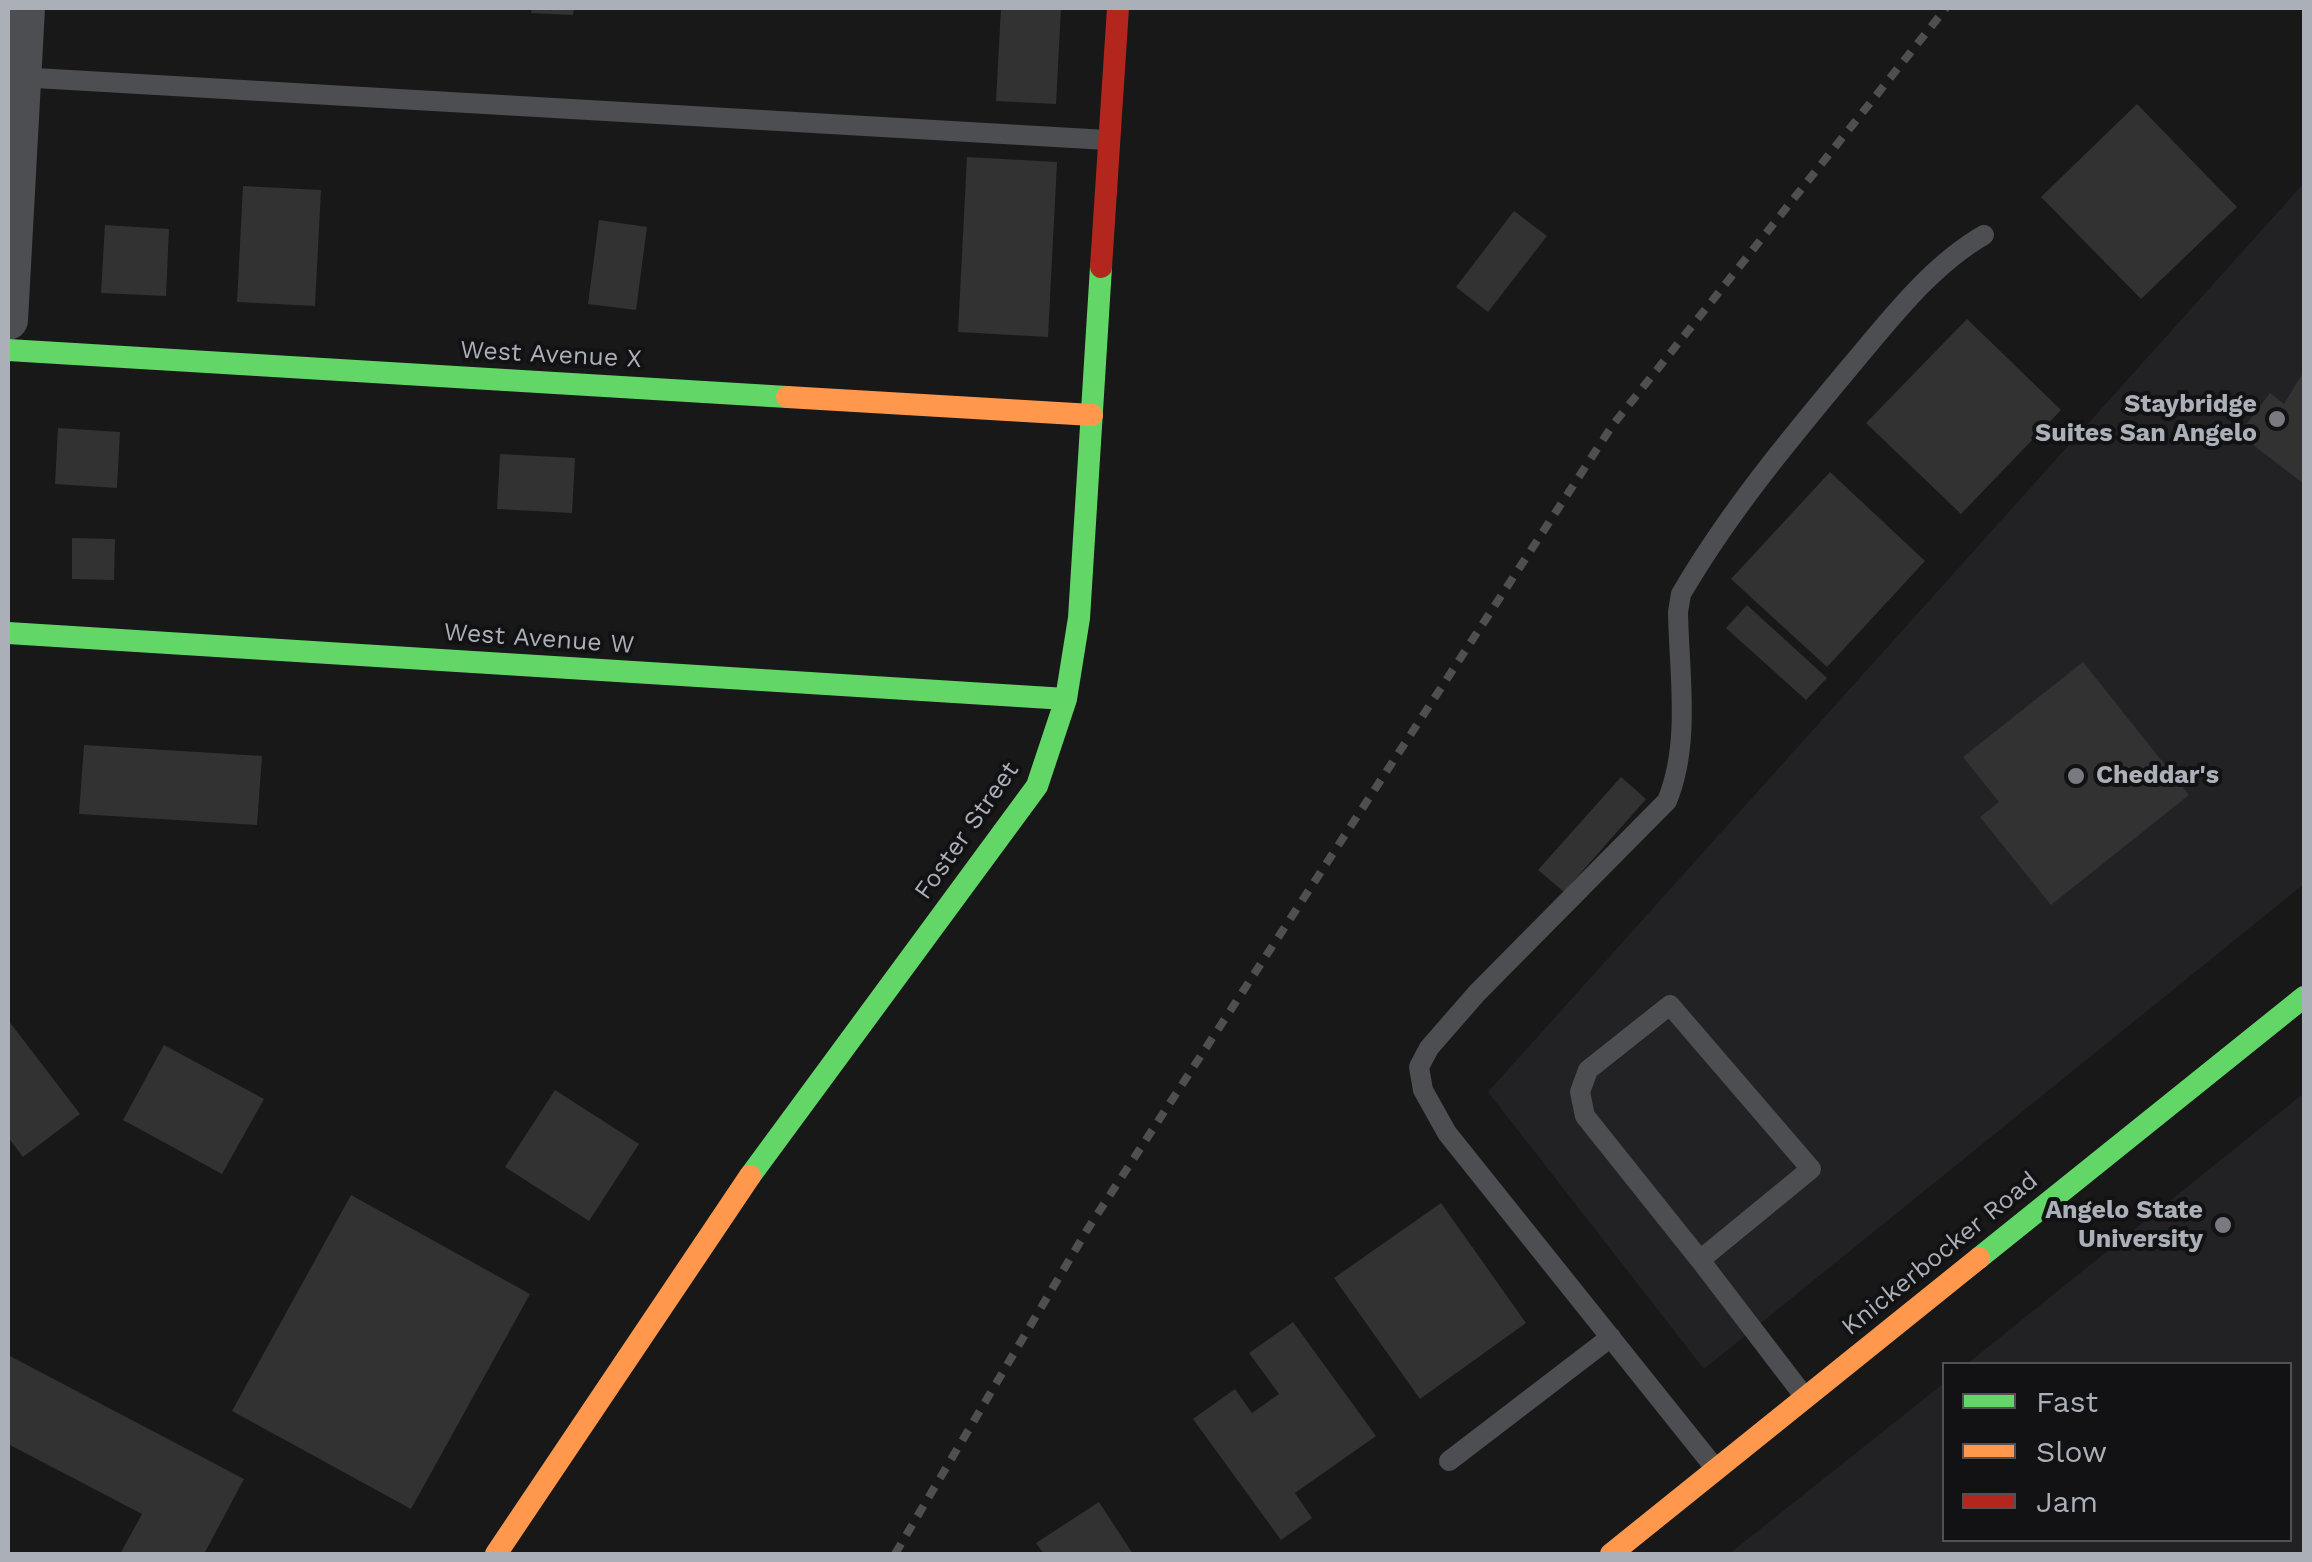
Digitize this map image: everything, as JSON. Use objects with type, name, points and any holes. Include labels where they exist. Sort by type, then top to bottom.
[{"type":"street","points":[[8,320],[14,77],[24,8]]},
{"type":"street","name":"Foster Street","points":[[496,1554],[763,1156],[1038,786],[1066,699],[1079,618],[1118,8]]},
{"type":"street","name":"West Avenue X","points":[[8,350],[1092,415]]},
{"type":"street","name":"West Avenue W","points":[[8,632],[1066,699]]},
{"type":"street","name":"Knickerbocker Road","points":[[1611,1554],[2304,997]]},
{"type":"lane","points":[[14,77],[1109,140]]},
{"type":"lane","points":[[1716,1469],[1448,1134],[1422,1090],[1420,1067],[1428,1048],[1477,993],[1667,801],[1678,774],[1681,746],[1681,594],[1754,481],[1863,352],[1950,258],[1984,235]]},
{"type":"lane","points":[[1700,1260],[1811,1169],[1670,1005],[1588,1070],[1580,1092],[1585,1116],[1806,1398]]},
{"type":"lane","points":[[1449,1461],[1611,1337]]},
{"type":"shaded area","points":[[2304,183],[2304,884],[1704,1369],[1488,1092]]},
{"type":"shaded area","name":"Angelo State University","points":[[2304,1093],[2304,1554],[1729,1554],[1942,1385],[1942,1542],[2292,1542],[2292,1362],[1969,1362]]},
{"type":"building","points":[[532,8],[574,8],[573,15],[531,13]]},
{"type":"building","points":[[1001,8],[1061,8],[1056,104],[996,101]]},
{"type":"building","points":[[2137,104],[2237,207],[2141,299],[2041,197]]},
{"type":"building","points":[[967,157],[1057,162],[1048,337],[958,332]]},
{"type":"building","points":[[243,186],[321,190],[315,306],[237,302]]},
{"type":"building","points":[[1514,211],[1547,236],[1488,312],[1456,287]]},
{"type":"building","points":[[599,220],[647,227],[636,310],[588,304]]},
{"type":"building","points":[[105,225],[169,229],[166,296],[101,293]]},
{"type":"building","points":[[1967,319],[2061,410],[1961,514],[1866,423]]},
{"type":"building","name":"Staybridge Suites San Angelo","points":[[2304,371],[2304,484],[2239,434],[2270,393],[2284,404]]},
{"type":"building","points":[[58,428],[120,432],[117,488],[55,484]]},
{"type":"building","points":[[500,454],[575,458],[572,513],[497,509]]},
{"type":"building","points":[[1830,472],[1925,561],[1827,667],[1731,579]]},
{"type":"building","points":[[72,538],[115,539],[114,580],[72,579]]},
{"type":"building","points":[[1747,605],[1827,678],[1806,700],[1726,628]]},
{"type":"building","name":"Cheddar's","points":[[2083,662],[2189,795],[2051,905],[1980,817],[1999,802],[1963,757]]},
{"type":"building","points":[[84,745],[262,756],[257,825],[79,814]]},
{"type":"building","points":[[1621,777],[1646,799],[1564,892],[1538,870]]},
{"type":"building","points":[[8,1020],[80,1114],[23,1157],[8,1137]]},
{"type":"building","points":[[164,1045],[264,1099],[222,1174],[123,1120]]},
{"type":"building","points":[[555,1090],[639,1144],[589,1221],[505,1167]]},
{"type":"building","points":[[351,1195],[530,1294],[411,1509],[232,1411]]},
{"type":"building","points":[[1441,1203],[1526,1323],[1420,1399],[1334,1278]]},
{"type":"building","points":[[1293,1322],[1376,1436],[1295,1493],[1312,1518],[1281,1540],[1193,1419],[1235,1389],[1252,1413],[1279,1394],[1249,1353]]},
{"type":"building","points":[[8,1355],[244,1479],[204,1554],[120,1554],[142,1514],[8,1444]]},
{"type":"building","points":[[1099,1502],[1133,1554],[1044,1554],[1036,1543]]},
{"type":"railway","points":[[895,1554],[1087,1230],[1612,426],[1946,8]]},
{"type":"traffic: fast","points":[[750,1176],[1037,786],[1066,699],[1079,618],[1101,267]]},
{"type":"traffic: fast","points":[[8,350],[787,397]]},
{"type":"traffic: fast","points":[[8,633],[1066,699]]},
{"type":"traffic: fast","points":[[1979,1258],[2304,997]]},
{"type":"traffic: slow","points":[[787,397],[1092,415]]},
{"type":"traffic: slow","points":[[496,1554],[750,1176]]},
{"type":"traffic: slow","points":[[1611,1554],[1979,1258]]},
{"type":"traffic: jam","points":[[1101,267],[1118,8]]},
{"type":"place","name":"Staybridge Suites San Angelo","points":[[2277,419]]},
{"type":"place","name":"Cheddar's","points":[[2076,776]]},
{"type":"place","name":"Angelo State University","points":[[2223,1225]]}]
